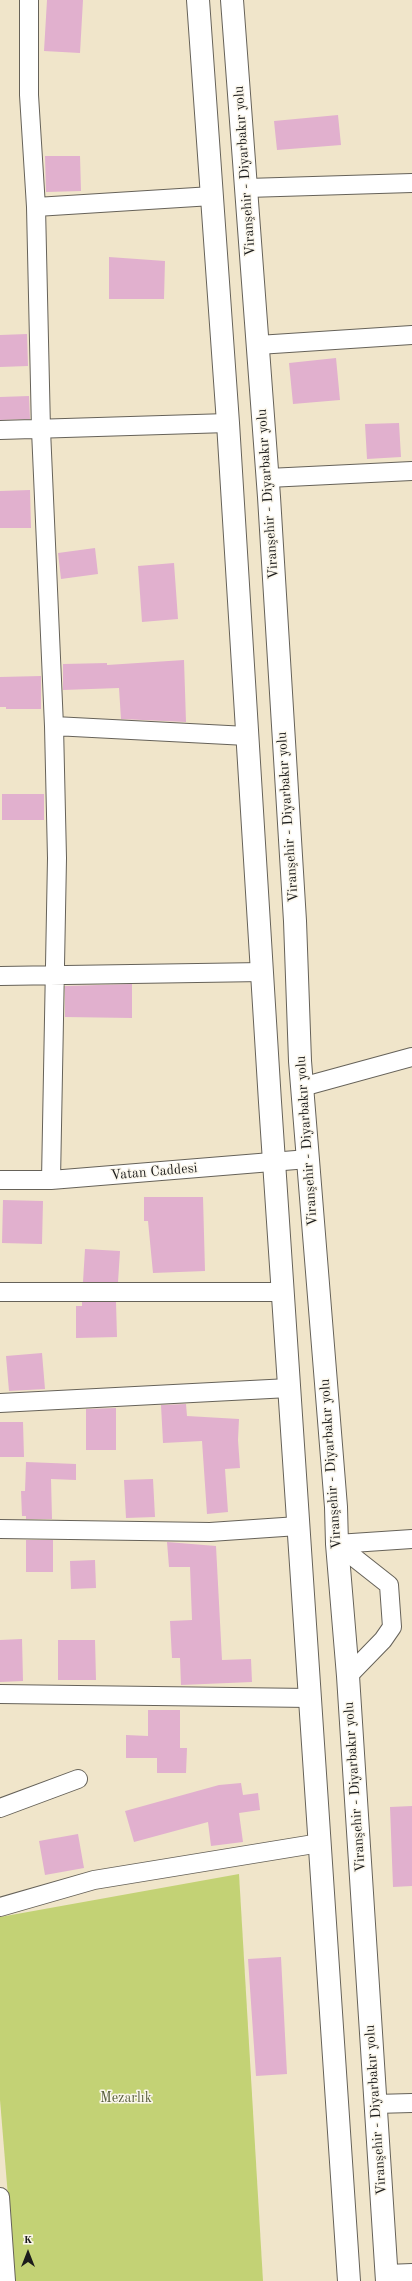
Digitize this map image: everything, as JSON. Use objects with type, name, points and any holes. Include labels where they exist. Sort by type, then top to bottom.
[{"type":"main road","points":[[198,0],[228,423],[282,1292],[349,2281]]},
{"type":"main road","name":"Viranşehir - Diyarbakır yolu","points":[[232,0],[268,478],[295,921],[302,1087],[348,1676],[387,2278]]},
{"type":"street","points":[[29,0],[29,95],[36,207],[41,430],[54,726],[57,858],[51,1180]]},
{"type":"street","points":[[247,188],[412,183]]},
{"type":"street","points":[[36,207],[212,196]]},
{"type":"street","points":[[258,345],[412,335]]},
{"type":"street","points":[[0,430],[41,430],[228,423]]},
{"type":"street","points":[[268,478],[412,471]]},
{"type":"street","points":[[54,726],[247,736]]},
{"type":"street","points":[[0,976],[263,972]]},
{"type":"street","points":[[302,1087],[412,1057]]},
{"type":"street","name":"Vatan Caddesi","points":[[0,1180],[51,1180],[308,1159]]},
{"type":"street","points":[[0,1292],[282,1292]]},
{"type":"street","points":[[0,1402],[289,1388]]},
{"type":"street","points":[[0,1529],[210,1532],[298,1526]]},
{"type":"street","points":[[337,1544],[412,1539]]},
{"type":"street","points":[[337,1544],[389,1585],[392,1627],[383,1640],[348,1676]]},
{"type":"street","points":[[0,1694],[310,1698]]},
{"type":"street","points":[[0,1808],[78,1779]]},
{"type":"street","points":[[0,1907],[94,1880],[320,1843]]},
{"type":"street","points":[[376,2104],[412,2103]]},
{"type":"street","points":[[0,2197],[2,2250],[6,2281]]},
{"type":"street","points":[[387,2278],[412,2273]]},
{"type":"green space","name":"Mezarlık","points":[[239,1874],[263,2281],[15,2281],[0,2100],[0,1917]]},
{"type":"building","points":[[47,0],[83,0],[80,53],[44,51]]},
{"type":"building","points":[[338,115],[341,145],[277,150],[274,121]]},
{"type":"building","points":[[45,156],[80,156],[81,191],[46,192]]},
{"type":"building","points":[[109,257],[165,261],[164,299],[109,299]]},
{"type":"building","points":[[27,334],[28,366],[0,367],[0,335]]},
{"type":"building","points":[[336,358],[340,400],[293,404],[289,363]]},
{"type":"building","points":[[29,396],[30,419],[0,420],[0,397]]},
{"type":"building","points":[[399,423],[401,457],[367,459],[365,424]]},
{"type":"building","points":[[30,490],[31,528],[0,528],[0,491]]},
{"type":"building","points":[[95,548],[98,574],[61,579],[58,553]]},
{"type":"building","points":[[174,563],[178,619],[142,622],[138,566]]},
{"type":"building","points":[[184,660],[186,722],[121,719],[119,688],[63,690],[63,664],[107,663],[107,665]]},
{"type":"building","points":[[41,676],[41,709],[6,709],[6,707],[0,707],[0,677]]},
{"type":"building","points":[[2,794],[44,794],[44,820],[2,820]]},
{"type":"building","points":[[132,984],[132,1018],[65,1017],[65,986]]},
{"type":"building","points":[[144,1197],[203,1197],[205,1271],[153,1273],[148,1221],[144,1221]]},
{"type":"building","points":[[3,1200],[43,1201],[42,1244],[2,1243]]},
{"type":"building","points":[[85,1249],[120,1251],[118,1282],[83,1282]]},
{"type":"building","points":[[82,1302],[116,1302],[117,1337],[76,1338],[76,1306],[82,1306]]},
{"type":"building","points":[[42,1353],[45,1389],[9,1391],[6,1356]]},
{"type":"building","points":[[186,1404],[187,1416],[239,1419],[238,1440],[240,1468],[225,1469],[228,1512],[207,1514],[202,1441],[163,1443],[161,1405]]},
{"type":"building","points":[[116,1408],[116,1450],[86,1450],[86,1409]]},
{"type":"building","points":[[0,1422],[23,1422],[24,1457],[0,1457]]},
{"type":"building","points":[[26,1462],[76,1464],[76,1480],[51,1479],[52,1519],[26,1519],[26,1516],[22,1516],[21,1491],[25,1491]]},
{"type":"building","points":[[153,1479],[155,1517],[126,1518],[124,1480]]},
{"type":"building","points":[[26,1540],[53,1540],[53,1572],[26,1572]]},
{"type":"building","points":[[167,1542],[216,1546],[222,1660],[251,1659],[252,1682],[181,1685],[180,1658],[172,1658],[170,1621],[192,1620],[190,1567],[169,1567]]},
{"type":"building","points":[[95,1560],[96,1588],[71,1589],[70,1561]]},
{"type":"building","points":[[22,1639],[23,1681],[0,1682],[0,1640]]},
{"type":"building","points":[[58,1640],[95,1640],[96,1680],[58,1680]]},
{"type":"building","points":[[148,1710],[180,1710],[180,1748],[187,1748],[186,1773],[157,1773],[157,1758],[126,1758],[126,1735],[148,1736]]},
{"type":"building","points":[[241,1783],[243,1795],[258,1793],[260,1810],[239,1813],[243,1842],[211,1846],[208,1822],[134,1842],[125,1811],[219,1785]]},
{"type":"building","points":[[412,1806],[412,1886],[393,1887],[390,1807]]},
{"type":"building","points":[[78,1834],[84,1868],[45,1875],[39,1841]]},
{"type":"building","points":[[281,1957],[287,2074],[256,2076],[248,1959]]}]
